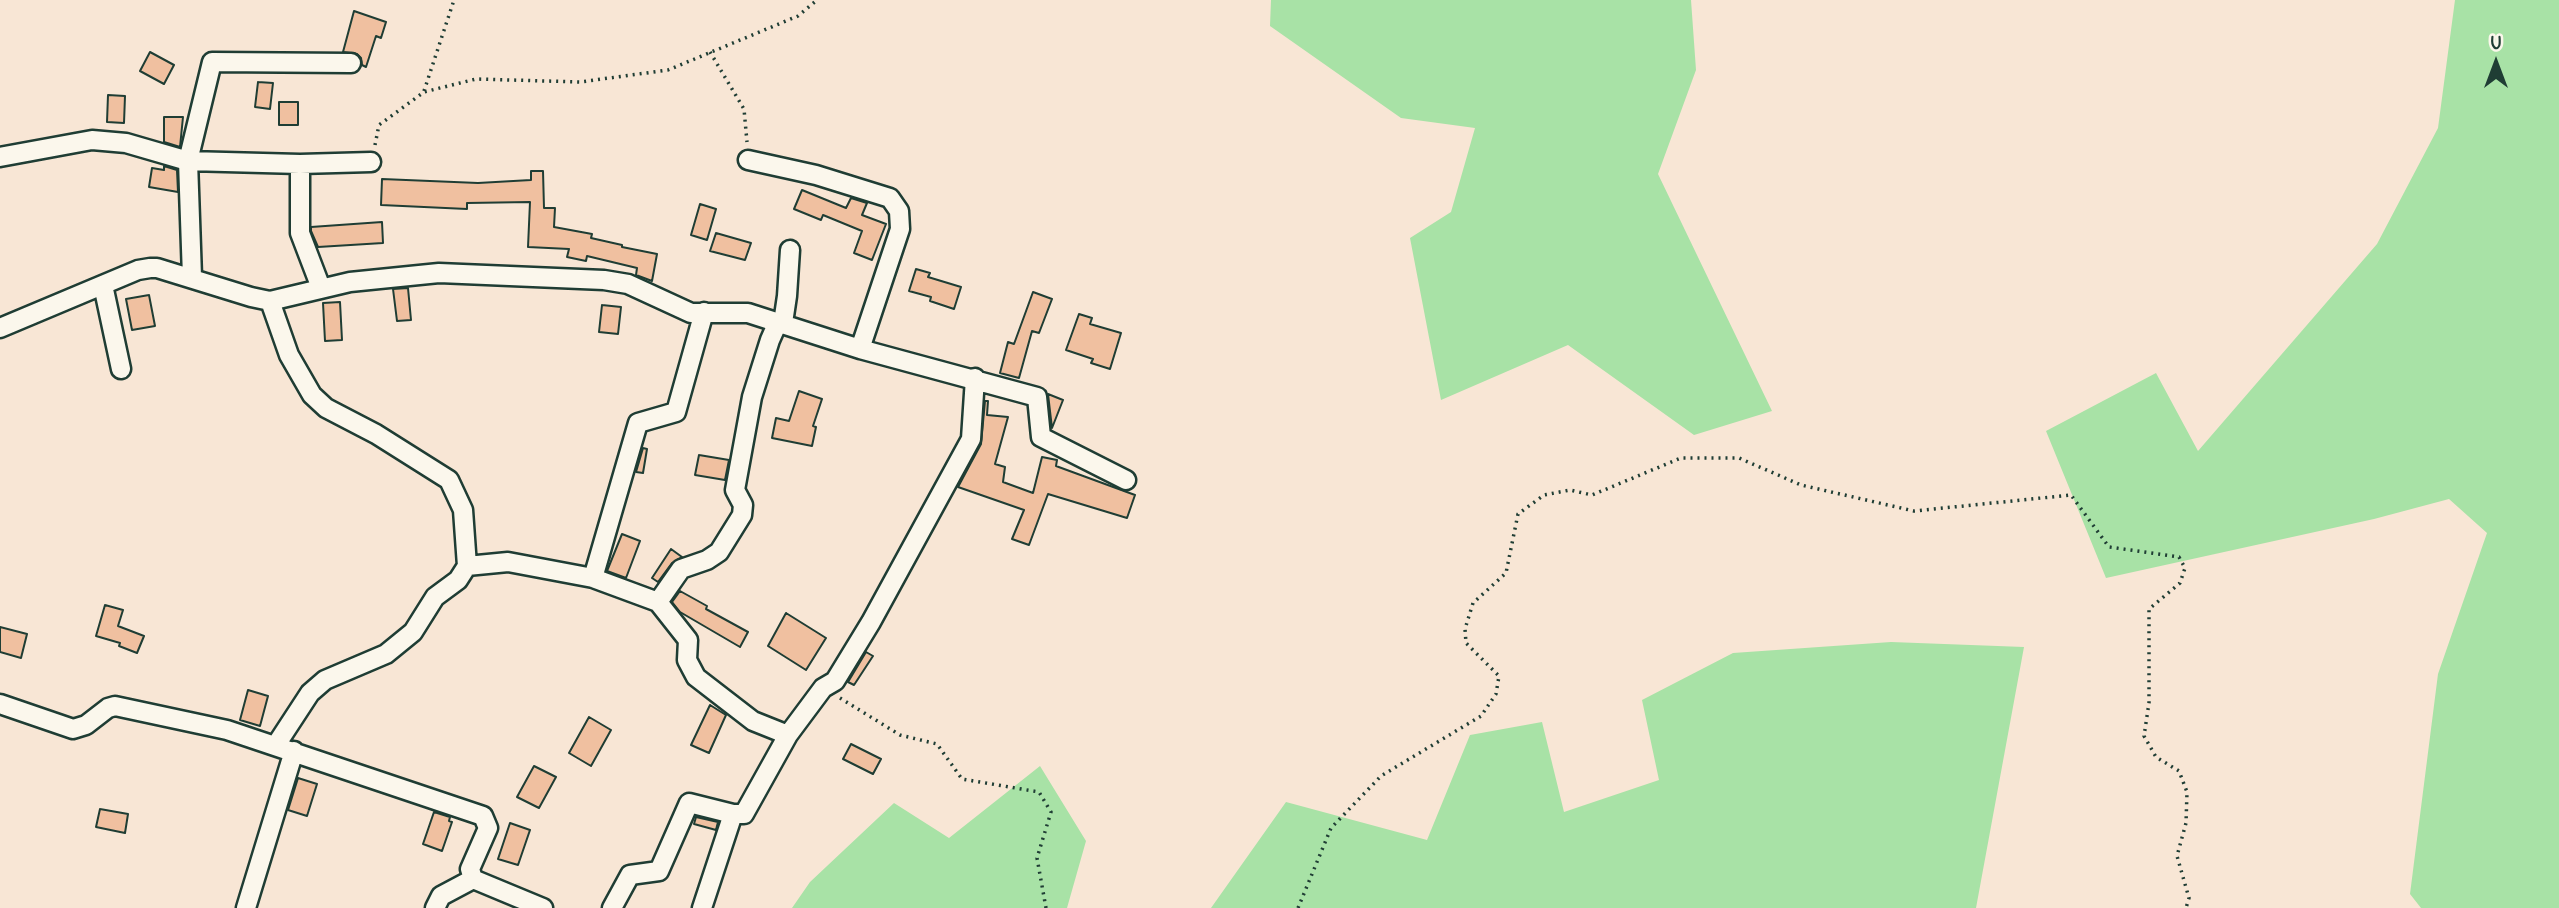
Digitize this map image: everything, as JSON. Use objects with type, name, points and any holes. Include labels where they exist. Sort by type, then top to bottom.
[{"type":"street","points":[[192,277],[188,161],[212,62],[351,63]]},
{"type":"street","points":[[0,157],[92,140],[126,143],[188,161],[300,164],[371,162]]},
{"type":"street","points":[[748,160],[816,175],[890,198],[899,211],[900,229],[860,349]]},
{"type":"street","points":[[300,164],[300,233],[321,288]]},
{"type":"street","points":[[658,602],[681,569],[707,560],[719,552],[742,515],[743,505],[735,490],[752,397],[788,296],[790,250]]},
{"type":"street","points":[[0,328],[150,268],[192,277],[270,301],[321,288],[375,279],[439,273],[571,277],[628,284],[691,313],[738,311],[860,349],[1037,397],[1041,437],[1126,480]]},
{"type":"street","points":[[103,285],[121,369]]},
{"type":"street","points":[[270,301],[289,355],[312,395],[326,408],[376,434],[449,480],[463,510],[467,566],[458,580],[435,597],[412,632],[386,654],[324,680],[310,693],[276,745]]},
{"type":"street","points":[[593,578],[638,423],[676,412],[704,312]]},
{"type":"street","points":[[612,908],[629,876],[659,871],[689,803],[733,814],[744,814],[788,735],[823,688],[835,681],[971,439],[975,379]]},
{"type":"street","points":[[467,566],[508,562],[593,578],[658,602],[688,640],[688,660],[696,677],[753,721],[788,735]]},
{"type":"street","points":[[0,704],[73,729],[86,725],[108,708],[115,706],[227,730],[483,816],[488,828],[470,869],[473,879]]},
{"type":"street","points":[[246,908],[294,751]]},
{"type":"street","points":[[702,908],[733,814]]},
{"type":"street","points":[[435,908],[441,896],[473,879]]},
{"type":"street","points":[[473,879],[543,908]]},
{"type":"path","points":[[424,92],[454,0]]},
{"type":"path","points":[[371,162],[379,125],[424,92],[476,79],[580,82],[668,70],[799,16],[817,0]]},
{"type":"path","points":[[710,52],[744,109],[748,160]]},
{"type":"path","points":[[1297,908],[1331,828],[1381,776],[1481,716],[1496,694],[1499,676],[1466,643],[1465,629],[1473,603],[1506,573],[1518,514],[1544,495],[1570,490],[1591,495],[1681,458],[1739,458],[1801,485],[1914,511],[2071,495],[2109,547],[2179,557],[2185,568],[2180,583],[2149,609],[2149,703],[2144,736],[2156,757],[2179,771],[2188,792],[2186,823],[2177,856],[2189,898],[2186,908]]},
{"type":"path","points":[[823,688],[900,735],[937,744],[962,779],[1040,792],[1051,812],[1037,858],[1046,908]]},
{"type":"green space","points":[[1271,0],[1691,0],[1696,70],[1658,174],[1772,411],[1694,435],[1568,345],[1441,400],[1410,238],[1451,212],[1475,128],[1401,118],[1270,26]]},
{"type":"green space","points":[[2455,0],[2559,0],[2559,908],[2421,908],[2410,894],[2438,674],[2487,533],[2449,499],[2374,519],[2106,578],[2046,431],[2156,373],[2198,451],[2377,244],[2438,128]]},
{"type":"green space","points":[[1891,642],[2024,647],[1976,908],[1211,908],[1286,802],[1427,840],[1470,735],[1542,722],[1564,812],[1659,780],[1642,700],[1733,653]]},
{"type":"green space","points":[[1040,766],[1086,841],[1067,908],[792,908],[810,882],[894,803],[949,838]]},
{"type":"building","points":[[354,11],[386,22],[381,38],[376,36],[366,67],[362,65],[357,54],[343,52]]},
{"type":"building","points":[[150,52],[174,65],[164,84],[140,71]]},
{"type":"building","points":[[258,82],[273,83],[270,109],[255,107]]},
{"type":"building","points":[[108,95],[125,96],[124,123],[107,122]]},
{"type":"building","points":[[279,102],[298,102],[298,125],[279,125]]},
{"type":"building","points":[[164,117],[183,117],[180,147],[164,142]]},
{"type":"building","points":[[164,166],[177,170],[178,192],[149,187],[152,168],[164,170]]},
{"type":"building","points":[[531,171],[543,171],[544,208],[555,208],[554,227],[592,234],[591,238],[657,254],[652,281],[636,275],[637,268],[587,256],[586,261],[567,257],[569,249],[528,247],[530,202],[467,203],[467,209],[381,205],[382,179],[478,183],[531,180]]},
{"type":"building","points":[[802,190],[846,208],[851,198],[867,203],[862,215],[886,224],[872,260],[854,253],[862,231],[823,215],[821,220],[794,209]]},
{"type":"building","points":[[700,204],[716,209],[707,240],[691,235]]},
{"type":"building","points":[[382,222],[383,243],[318,247],[311,231],[311,227]]},
{"type":"building","points":[[716,233],[751,243],[745,260],[710,251]]},
{"type":"building","points":[[916,269],[930,273],[928,277],[961,287],[954,309],[930,301],[931,297],[909,291]]},
{"type":"building","points":[[408,288],[411,320],[397,321],[393,289]]},
{"type":"building","points":[[1033,292],[1052,299],[1039,333],[1032,331],[1019,378],[1000,373],[1008,342],[1014,344]]},
{"type":"building","points":[[149,295],[155,326],[132,330],[126,299]]},
{"type":"building","points":[[340,302],[342,340],[325,341],[323,303]]},
{"type":"building","points":[[602,305],[621,307],[618,334],[599,332]]},
{"type":"building","points":[[1079,314],[1092,318],[1090,324],[1121,333],[1110,369],[1091,363],[1093,359],[1066,350]]},
{"type":"building","points":[[799,391],[822,399],[813,426],[816,427],[812,446],[772,438],[776,418],[789,421]]},
{"type":"building","points":[[1048,394],[1063,400],[1052,428]]},
{"type":"building","points":[[985,401],[988,401],[987,415],[1008,417],[995,464],[1005,467],[1003,482],[1033,493],[1042,457],[1057,460],[1056,466],[1135,495],[1127,518],[1048,494],[1029,545],[1012,539],[1024,510],[958,487],[981,444]]},
{"type":"building","points":[[643,448],[647,449],[643,473],[636,472]]},
{"type":"building","points":[[699,455],[729,460],[725,480],[695,475]]},
{"type":"building","points":[[622,534],[640,541],[626,578],[607,571]]},
{"type":"building","points":[[671,549],[682,557],[672,563],[658,582],[652,578]]},
{"type":"building","points":[[680,591],[748,632],[740,647],[680,612],[672,602]]},
{"type":"building","points":[[105,605],[123,610],[118,626],[144,636],[137,653],[119,646],[120,643],[96,636]]},
{"type":"building","points":[[786,613],[826,638],[806,670],[768,646]]},
{"type":"building","points":[[0,627],[27,634],[21,658],[0,652]]},
{"type":"building","points":[[866,652],[873,656],[854,685],[848,682]]},
{"type":"building","points":[[248,690],[268,696],[260,726],[240,720]]},
{"type":"building","points":[[710,705],[726,715],[709,753],[691,745]]},
{"type":"building","points":[[589,717],[611,730],[591,766],[569,753]]},
{"type":"building","points":[[851,744],[881,759],[873,774],[843,759]]},
{"type":"building","points":[[534,766],[556,777],[539,808],[517,797]]},
{"type":"building","points":[[298,778],[317,784],[307,816],[288,810]]},
{"type":"building","points":[[100,809],[128,814],[125,833],[96,827]]},
{"type":"building","points":[[434,812],[450,817],[449,821],[452,822],[442,851],[423,844]]},
{"type":"building","points":[[696,817],[718,822],[716,830],[694,824]]},
{"type":"building","points":[[510,823],[530,830],[518,865],[498,859]]}]
